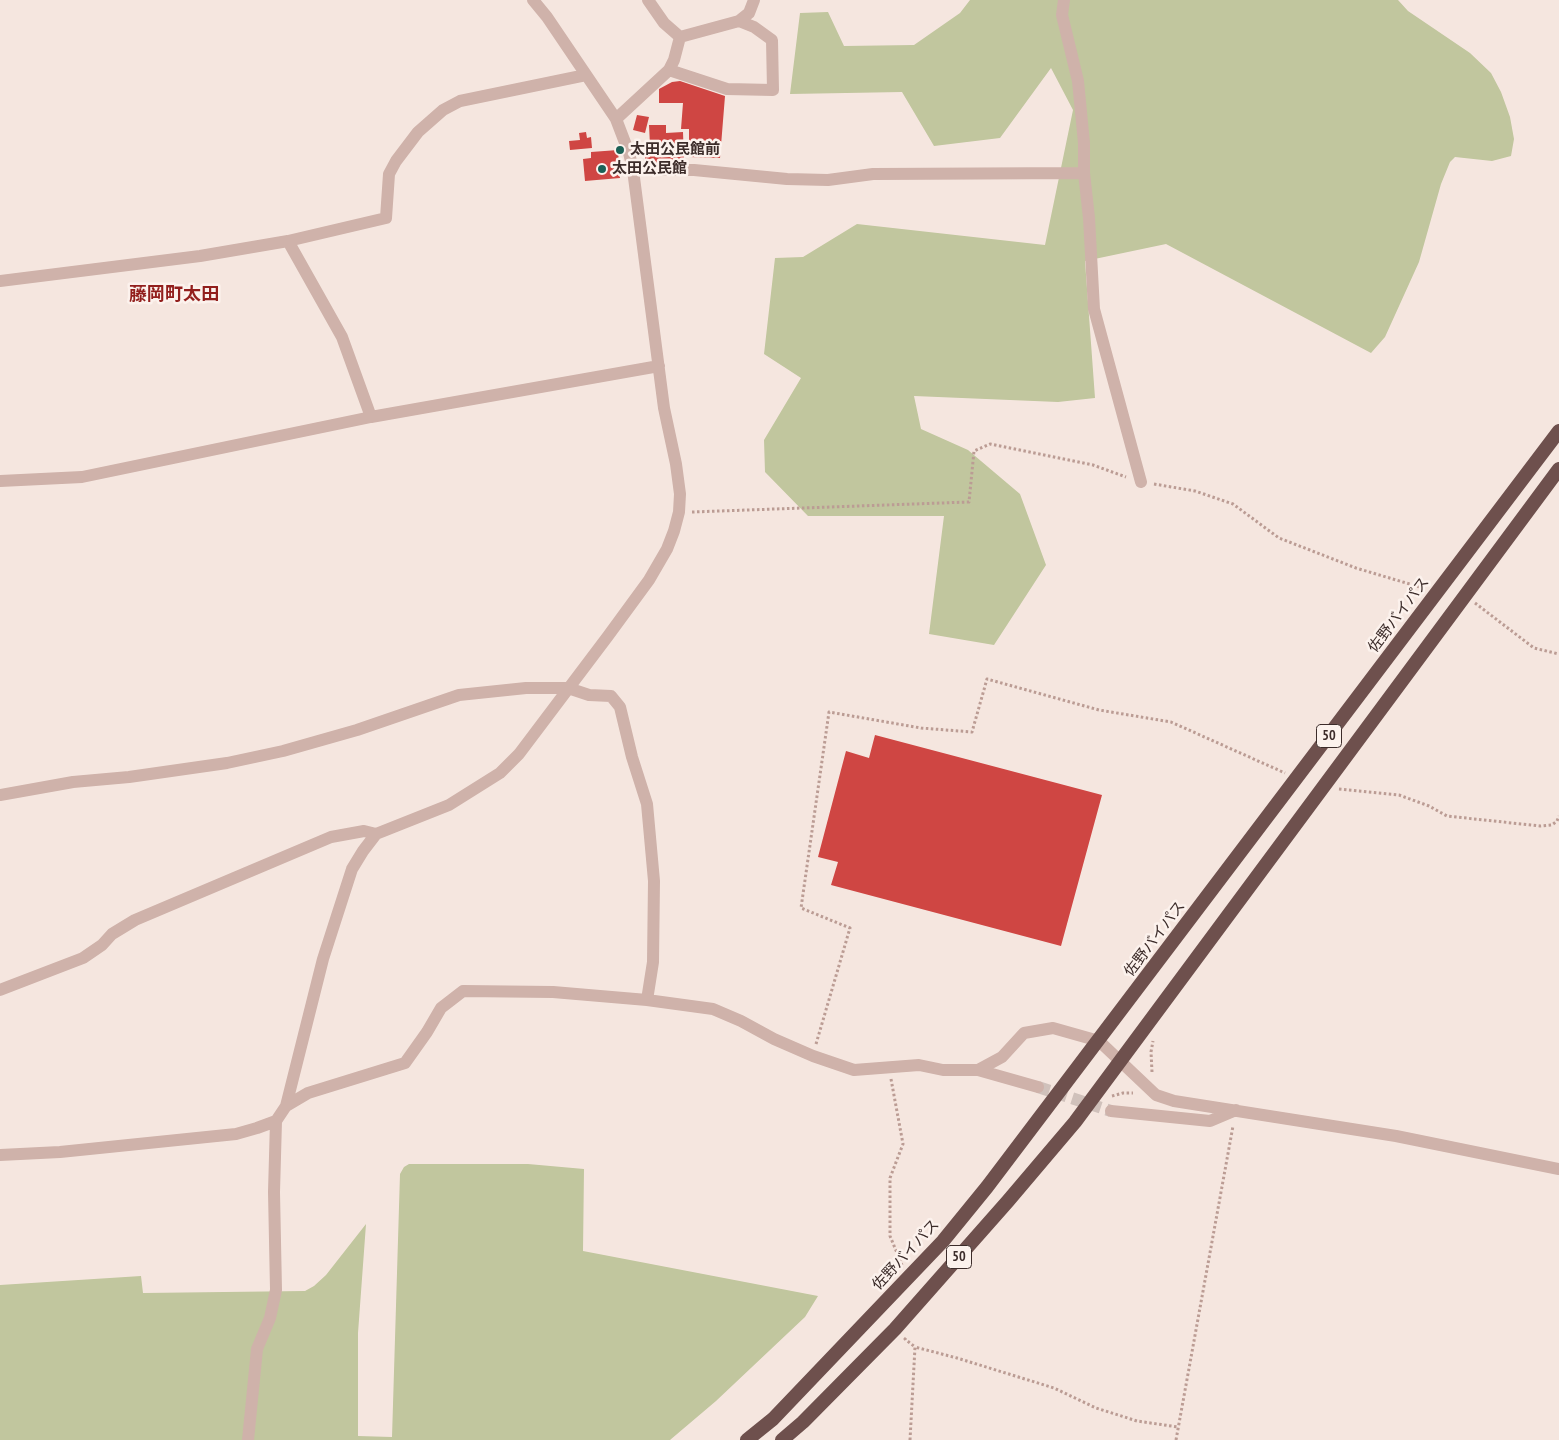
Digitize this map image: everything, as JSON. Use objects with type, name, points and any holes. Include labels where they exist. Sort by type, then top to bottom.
[{"type":"highway","name":"佐野バイパス","points":[[747,1440],[773,1419],[943,1240],[987,1187],[1559,431]]},
{"type":"highway","name":"50","points":[[782,1440],[803,1422],[901,1322],[1075,1122],[1559,468]]},
{"type":"street","points":[[0,1155],[60,1152],[236,1134],[258,1128],[276,1120],[286,1106],[323,959],[352,869],[362,851],[376,834],[449,805],[500,773],[519,754],[649,580],[666,549],[674,531],[679,512],[680,494],[676,464],[664,408],[633,170],[616,119],[547,17],[533,0]]},
{"type":"street","points":[[648,0],[664,23],[680,37]]},
{"type":"street","points":[[680,37],[738,21],[748,13],[754,0]]},
{"type":"street","points":[[1064,0],[1062,15],[1078,81],[1084,143],[1084,173],[1089,218],[1094,308],[1141,482]]},
{"type":"street","points":[[668,70],[728,89],[773,90],[772,40],[754,27],[738,21]]},
{"type":"street","points":[[616,119],[668,70],[674,60],[680,37]]},
{"type":"street","points":[[0,281],[200,256],[288,241],[386,218],[389,174],[396,161],[418,132],[443,110],[460,101],[586,75]]},
{"type":"street","points":[[633,170],[694,170],[787,179],[828,180],[873,174],[1084,173]]},
{"type":"street","points":[[288,241],[342,336],[371,417]]},
{"type":"street","points":[[0,481],[82,477],[371,417],[659,366]]},
{"type":"street","points":[[0,795],[72,782],[129,777],[227,762],[283,751],[357,730],[459,695],[526,688],[568,688],[589,695],[611,696],[620,708],[632,757],[647,804],[654,881],[653,962],[647,1000]]},
{"type":"street","points":[[0,990],[83,958],[112,934],[135,920],[331,837],[364,831],[376,834]]},
{"type":"street","points":[[286,1106],[308,1093],[405,1062],[427,1032],[441,1008],[463,991],[553,992],[647,1000],[713,1009],[812,1056],[854,1070],[919,1065],[943,1070],[978,1070],[1038,1087]]},
{"type":"street","points":[[978,1070],[1002,1057],[1024,1033],[1053,1028],[1099,1040],[1156,1095],[1174,1101],[1396,1136],[1559,1169]]},
{"type":"street","points":[[1111,1111],[1210,1121],[1236,1110]]},
{"type":"street","points":[[248,1440],[257,1349],[270,1318],[276,1290],[274,1192],[276,1120]]},
{"type":"path","points":[[679,512],[969,502],[974,451],[990,444],[1093,465],[1141,482],[1195,491],[1233,504],[1279,538],[1356,568],[1417,585],[1434,594]]},
{"type":"path","points":[[1464,595],[1534,648],[1559,654]]},
{"type":"path","points":[[812,1056],[850,928],[801,908],[829,712],[921,728],[972,732],[987,679],[1099,710],[1171,722],[1297,779]]},
{"type":"path","points":[[1327,783],[1340,790],[1399,795],[1429,806],[1447,816],[1540,826],[1552,825],[1558,821],[1559,816]]},
{"type":"path","points":[[889,1068],[903,1144],[890,1178],[890,1236],[908,1276]]},
{"type":"path","points":[[1176,1440],[1236,1110]]},
{"type":"path","points":[[910,1440],[915,1347],[1054,1388],[1096,1408],[1137,1421],[1178,1427]]},
{"type":"green space","points":[[970,0],[1398,0],[1408,11],[1470,53],[1491,73],[1501,92],[1510,117],[1514,139],[1511,156],[1492,161],[1455,157],[1450,162],[1441,184],[1419,262],[1385,337],[1371,353],[1166,244],[1085,261],[1095,398],[1058,402],[914,396],[921,429],[968,450],[1020,494],[1046,565],[994,645],[929,634],[944,516],[808,516],[765,472],[764,440],[801,378],[764,354],[775,258],[803,257],[857,224],[1045,245],[1073,110],[1051,68],[1000,138],[934,146],[902,92],[790,94],[800,13],[828,12],[844,46],[914,45],[960,13]]},
{"type":"green space","points":[[409,1164],[528,1164],[584,1169],[583,1251],[818,1296],[805,1317],[716,1401],[670,1440],[0,1440],[0,1285],[141,1276],[143,1293],[305,1291],[326,1275],[366,1224],[358,1333],[358,1436],[392,1437],[400,1174],[404,1167]]},
{"type":"building","points":[[680,81],[725,96],[720,158],[689,157],[689,129],[681,129],[683,103],[659,103],[659,89],[672,82]]},
{"type":"building","points":[[637,115],[649,117],[645,133],[633,130]]},
{"type":"building","points":[[649,125],[666,125],[666,133],[683,132],[684,162],[645,164],[645,145],[650,145]]},
{"type":"building","points":[[586,132],[587,138],[591,137],[592,148],[570,150],[569,141],[580,140],[579,133]]},
{"type":"building","name":"太田公民館","points":[[618,150],[620,178],[585,181],[583,159],[591,158],[591,152]]},
{"type":"building","points":[[875,735],[1102,795],[1061,946],[831,885],[838,862],[818,857],[846,751],[869,758]]},
{"type":"tunnel","points":[[1038,1087],[1111,1111]]},
{"type":"place","name":"太田公民館前","points":[[620,150]]},
{"type":"place","name":"太田公民館","points":[[602,169]]},
{"type":"district","name":"藤岡町太田","points":[[174,295]]}]
